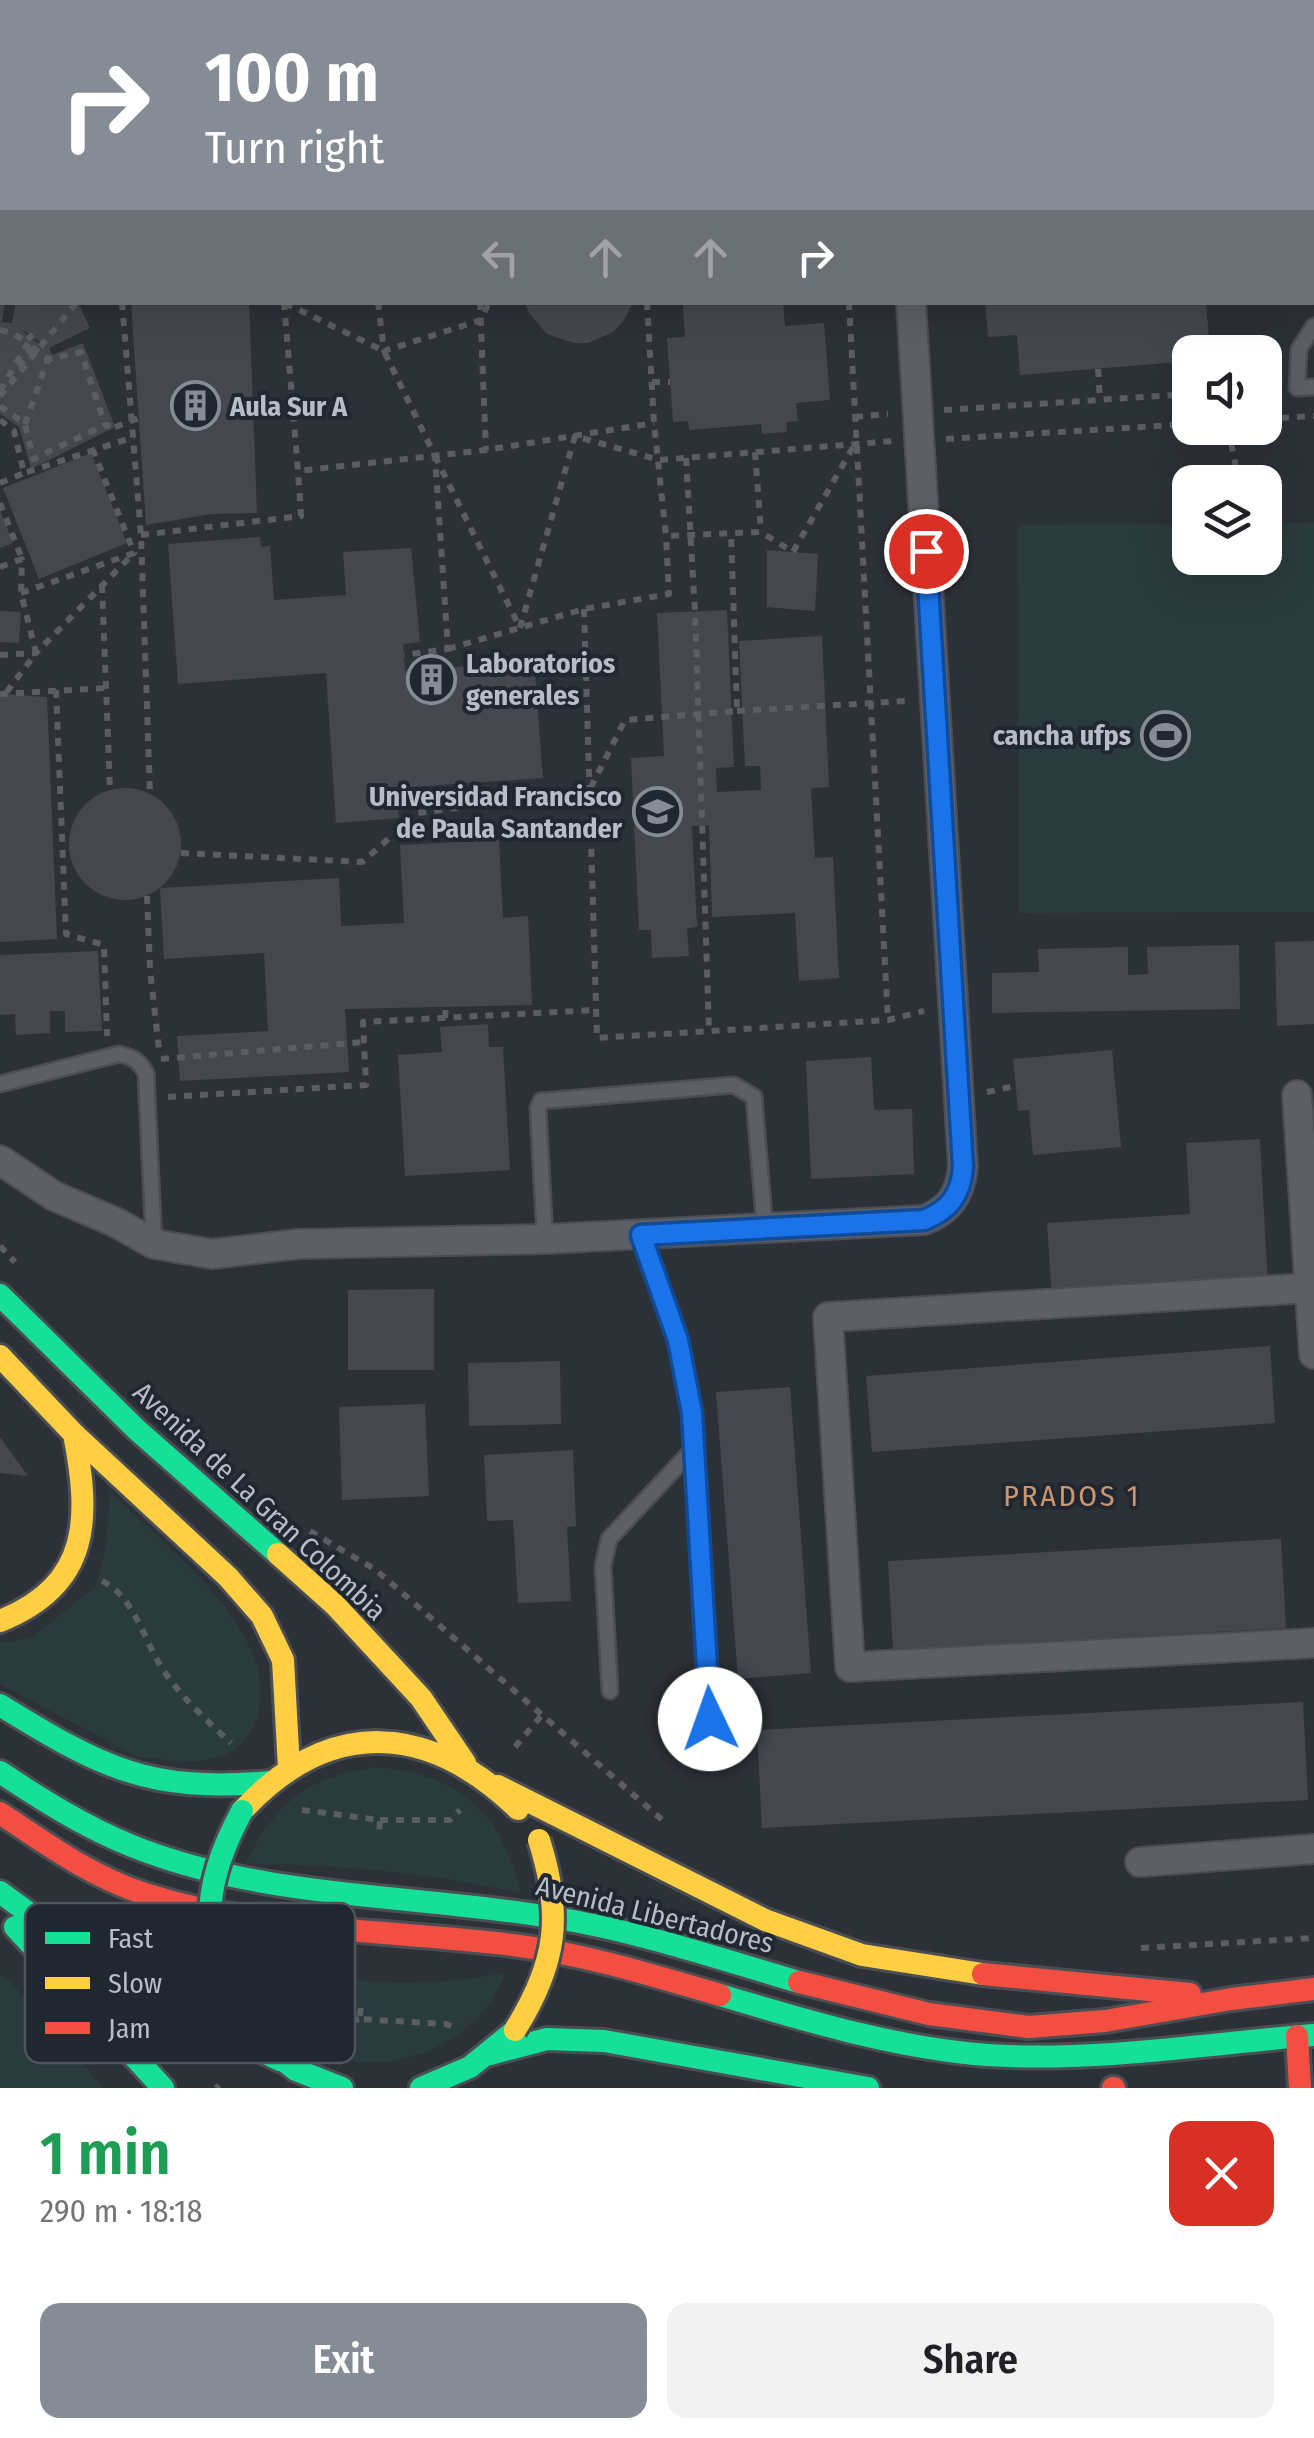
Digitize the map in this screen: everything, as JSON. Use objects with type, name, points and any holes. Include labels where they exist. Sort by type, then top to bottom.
[{"type":"main road","name":"Avenida de La Gran Colombia","points":[[0,1295],[136,1429],[334,1604],[421,1698],[466,1763]]},
{"type":"main road","points":[[0,1356],[74,1434],[228,1577],[262,1616],[284,1660],[289,1768]]},
{"type":"main road","points":[[0,1620],[14,1616],[46,1595],[68,1566],[84,1523],[82,1477],[74,1434]]},
{"type":"main road","points":[[0,1706],[108,1768],[147,1780],[189,1788],[270,1782]]},
{"type":"main road","points":[[209,1903],[222,1846],[242,1811],[270,1782],[311,1756],[350,1744],[389,1742],[428,1748],[466,1763],[498,1786],[766,1920],[862,1954],[989,1975],[1232,1999]]},
{"type":"main road","name":"Avenida Libertadores","points":[[0,1772],[75,1821],[153,1854],[225,1874],[293,1886],[524,1912],[606,1927],[852,1998],[942,2017],[1027,2027],[1121,2020],[1232,1999],[1314,1989]]},
{"type":"main road","points":[[420,2088],[461,2080],[490,2054],[534,2002],[547,1972],[554,1938],[553,1888],[538,1840],[521,1812],[498,1786]]},
{"type":"main road","points":[[0,1812],[60,1854],[142,1893],[179,1903]]},
{"type":"main road","points":[[0,1892],[25,1910]]},
{"type":"main road","points":[[0,1911],[25,1938]]},
{"type":"main road","points":[[355,1930],[518,1946],[599,1960],[842,2031],[938,2050],[1026,2058],[1122,2056],[1306,2036],[1300,2088]]},
{"type":"main road","points":[[490,2054],[547,2039],[604,2042],[868,2088]]},
{"type":"main road","points":[[1162,2075],[1240,2044]]},
{"type":"main road","points":[[139,2063],[162,2088]]},
{"type":"main road","points":[[284,2063],[309,2082],[342,2088]]},
{"type":"street","points":[[0,1160],[54,1196],[154,1244],[212,1254],[298,1244],[546,1240],[924,1220],[949,1206],[962,1182],[910,305]]},
{"type":"street","points":[[1297,1095],[1314,1354]]},
{"type":"street","points":[[1309,1288],[828,1317],[850,1667],[1314,1643]]},
{"type":"street","points":[[1140,1862],[1314,1849]]},
{"type":"lane","points":[[1314,326],[1300,349],[1298,388],[1314,386]]},
{"type":"lane","points":[[0,1084],[120,1054],[140,1064],[146,1074],[154,1244]]},
{"type":"lane","points":[[546,1240],[538,1108],[541,1101],[734,1085],[754,1097],[765,1230]]},
{"type":"lane","points":[[641,1235],[678,1340],[688,1384],[712,1758]]},
{"type":"lane","points":[[610,1691],[603,1566],[608,1538],[695,1448]]},
{"type":"path","points":[[0,394],[74,305]]},
{"type":"path","points":[[122,305],[141,535],[150,794]]},
{"type":"path","points":[[141,535],[301,516],[284,305]]},
{"type":"path","points":[[288,305],[384,351],[480,320],[488,305]]},
{"type":"path","points":[[378,305],[384,351],[520,628]]},
{"type":"path","points":[[480,305],[486,450]]},
{"type":"path","points":[[404,655],[448,649],[584,609],[668,594],[647,305]]},
{"type":"path","points":[[584,609],[596,1038],[888,1020],[848,305]]},
{"type":"path","points":[[0,330],[13,333],[48,360]]},
{"type":"path","points":[[0,394],[29,344]]},
{"type":"path","points":[[48,360],[80,352],[105,425]]},
{"type":"path","points":[[48,360],[24,424],[33,460],[105,425],[115,427],[139,418]]},
{"type":"path","points":[[1098,369],[1100,400]]},
{"type":"path","points":[[652,382],[670,382]]},
{"type":"path","points":[[919,426],[1100,400],[1172,395]]},
{"type":"path","points":[[0,406],[24,424]]},
{"type":"path","points":[[1282,418],[1314,416]]},
{"type":"path","points":[[0,420],[14,431],[24,473]]},
{"type":"path","points":[[298,471],[486,450],[654,423]]},
{"type":"path","points":[[919,426],[1172,424]]},
{"type":"path","points":[[0,484],[134,436]]},
{"type":"path","points":[[575,436],[658,460],[856,442]]},
{"type":"path","points":[[520,628],[575,436]]},
{"type":"path","points":[[666,536],[761,532],[793,552],[856,442]]},
{"type":"path","points":[[93,450],[134,554]]},
{"type":"path","points":[[755,451],[761,532]]},
{"type":"path","points":[[435,456],[448,649]]},
{"type":"path","points":[[686,458],[709,1031]]},
{"type":"path","points":[[0,503],[22,559],[21,593],[36,653]]},
{"type":"path","points":[[732,534],[737,711]]},
{"type":"path","points":[[3,694],[36,653],[134,554],[141,535]]},
{"type":"path","points":[[21,593],[134,554]]},
{"type":"path","points":[[0,567],[22,559]]},
{"type":"path","points":[[102,586],[110,790]]},
{"type":"path","points":[[0,655],[36,653]]},
{"type":"path","points":[[3,694],[106,688]]},
{"type":"path","points":[[56,690],[66,934],[104,945],[107,1050]]},
{"type":"path","points":[[589,791],[625,720],[870,704]]},
{"type":"path","points":[[180,853],[362,862],[418,812],[589,791]]},
{"type":"path","points":[[147,896],[160,1060],[364,1042]]},
{"type":"path","points":[[445,1018],[446,1007]]},
{"type":"path","points":[[164,1098],[366,1085],[364,1022],[445,1018],[464,1021],[596,1010]]},
{"type":"path","points":[[981,1093],[1016,1086]]},
{"type":"path","points":[[68,1566],[118,1588],[163,1671],[230,1743]]},
{"type":"path","points":[[514,1748],[541,1716]]},
{"type":"path","points":[[302,1810],[380,1820],[450,1820],[464,1807]]},
{"type":"path","points":[[379,1835],[380,1820]]},
{"type":"path","points":[[360,2019],[362,2008]]},
{"type":"path","points":[[355,2020],[446,2024],[461,2030]]},
{"type":"shaded area","name":"cancha ufps","points":[[1282,523],[1314,523],[1314,912],[1019,913],[1018,525],[1172,524],[1172,575],[1282,575]]},
{"type":"shaded area","points":[[110,1492],[191,1569],[242,1634],[257,1668],[260,1701],[249,1734],[227,1754],[198,1761],[136,1756],[0,1684],[0,1643],[33,1637],[96,1586],[106,1545]]},
{"type":"shaded area","points":[[374,1767],[430,1778],[472,1802],[501,1840],[521,1893],[384,1871],[245,1864],[268,1825],[296,1797],[330,1778]]},
{"type":"shaded area","points":[[506,1973],[482,2013],[459,2033],[408,2058],[355,2061],[355,1979],[432,1982]]},
{"type":"shaded area","points":[[0,1975],[25,1998],[25,2063],[81,2063],[103,2088],[0,2088]]},
{"type":"building","points":[[0,305],[5,305],[2,322],[12,323],[15,305],[78,305],[90,328],[49,348],[52,355],[83,343],[115,427],[31,469],[19,427],[0,414]]},
{"type":"building","name":"Aula Sur A","points":[[131,305],[249,305],[257,513],[212,514],[146,525]]},
{"type":"building","points":[[526,305],[632,305],[613,332],[588,343],[574,343],[547,334]]},
{"type":"building","points":[[683,305],[783,305],[785,326],[824,323],[830,400],[796,403],[798,421],[786,422],[787,432],[762,434],[761,424],[689,430],[688,421],[673,422],[667,338],[685,337]]},
{"type":"building","points":[[985,305],[1206,305],[1209,335],[1172,335],[1172,362],[1020,375],[1017,335],[988,337]]},
{"type":"building","points":[[91,453],[127,543],[39,579],[3,488]]},
{"type":"building","points":[[0,510],[13,543],[0,548]]},
{"type":"building","name":"Laboratorios generales","points":[[260,537],[261,547],[270,546],[274,600],[346,595],[343,552],[411,548],[420,642],[403,644],[405,671],[534,661],[543,778],[396,788],[399,818],[336,823],[326,673],[178,684],[168,544]]},
{"type":"building","points":[[767,550],[818,554],[815,611],[767,607]]},
{"type":"building","points":[[727,610],[734,767],[716,768],[717,792],[761,790],[760,766],[745,766],[739,641],[822,636],[829,787],[811,788],[815,858],[833,857],[839,978],[799,981],[795,913],[712,917],[709,825],[692,826],[697,927],[687,928],[689,956],[652,958],[651,930],[639,930],[631,758],[664,756],[657,613]]},
{"type":"building","points":[[0,611],[21,612],[19,643],[0,642]]},
{"type":"building","points":[[0,695],[47,697],[57,939],[0,942]]},
{"type":"building","points":[[125,788],[146,792],[164,805],[177,823],[181,844],[177,865],[164,883],[146,896],[125,900],[104,896],[86,883],[73,865],[69,844],[73,823],[86,805],[104,792]]},
{"type":"building","points":[[499,840],[503,918],[528,916],[532,1005],[345,1009],[349,1072],[180,1081],[177,1036],[268,1031],[264,953],[164,959],[160,888],[339,878],[341,926],[404,923],[400,845]]},
{"type":"building","points":[[1314,941],[1314,1024],[1277,1026],[1275,942]]},
{"type":"building","points":[[1239,945],[1240,1009],[992,1013],[992,973],[1039,972],[1038,949],[1128,947],[1128,975],[1148,974],[1147,947]]},
{"type":"building","points":[[98,951],[102,1031],[65,1032],[65,1011],[50,1011],[50,1033],[16,1035],[15,1014],[0,1015],[0,955]]},
{"type":"building","points":[[488,1024],[489,1047],[503,1047],[510,1170],[405,1176],[398,1055],[442,1052],[440,1027]]},
{"type":"building","points":[[1112,1050],[1121,1147],[1033,1155],[1029,1110],[1018,1111],[1013,1059]]},
{"type":"building","points":[[871,1057],[874,1110],[912,1109],[914,1174],[811,1179],[806,1061]]},
{"type":"building","points":[[1260,1139],[1268,1287],[1052,1300],[1047,1223],[1190,1214],[1186,1143]]},
{"type":"building","points":[[434,1289],[434,1370],[348,1370],[348,1290]]},
{"type":"building","points":[[1270,1346],[1275,1423],[872,1452],[866,1376]]},
{"type":"building","points":[[560,1361],[561,1424],[469,1426],[468,1363]]},
{"type":"building","points":[[790,1387],[811,1673],[738,1679],[716,1392]]},
{"type":"building","points":[[425,1404],[429,1496],[342,1500],[339,1407]]},
{"type":"building","points":[[0,1437],[28,1476],[0,1473]]},
{"type":"building","points":[[573,1450],[576,1526],[567,1527],[571,1601],[518,1603],[513,1520],[487,1521],[484,1455]]},
{"type":"building","points":[[1281,1539],[1286,1628],[893,1650],[888,1561]]},
{"type":"building","points":[[1303,1702],[1308,1800],[762,1828],[757,1730]]},
{"type":"traffic: fast","points":[[0,1295],[136,1429],[278,1554]]},
{"type":"traffic: fast","points":[[0,1705],[68,1745],[127,1771],[191,1783],[270,1782]]},
{"type":"traffic: fast","points":[[0,1772],[97,1830],[182,1863],[286,1886],[582,1923],[676,1945],[799,1982]]},
{"type":"traffic: fast","points":[[211,1903],[220,1860],[242,1811]]},
{"type":"traffic: fast","points":[[0,1892],[25,1910]]},
{"type":"traffic: fast","points":[[15,1927],[25,1938]]},
{"type":"traffic: fast","points":[[720,1995],[885,2040],[987,2055],[1110,2054],[1314,2035]]},
{"type":"traffic: fast","points":[[421,2088],[470,2067],[512,2033]]},
{"type":"traffic: fast","points":[[490,2054],[547,2039],[604,2041],[868,2088]]},
{"type":"traffic: fast","points":[[140,2063],[163,2088]]},
{"type":"traffic: fast","points":[[287,2063],[342,2088]]},
{"type":"traffic: slow","points":[[0,1356],[74,1434],[228,1577],[262,1616],[283,1660],[289,1768]]},
{"type":"traffic: slow","points":[[0,1621],[30,1606],[53,1588],[77,1545],[82,1493],[74,1434]]},
{"type":"traffic: slow","points":[[278,1554],[335,1605],[421,1698],[465,1763]]},
{"type":"traffic: slow","points":[[242,1811],[275,1780],[309,1759],[344,1746],[379,1742],[414,1747],[449,1759],[484,1780],[518,1809]]},
{"type":"traffic: slow","points":[[498,1786],[765,1920],[862,1955],[983,1974]]},
{"type":"traffic: slow","points":[[515,2030],[540,1983],[552,1938],[551,1892],[539,1840]]},
{"type":"traffic: jam","points":[[0,1813],[106,1879],[179,1903]]},
{"type":"traffic: jam","points":[[355,1930],[539,1949],[720,1995]]},
{"type":"traffic: jam","points":[[983,1974],[1190,1994]]},
{"type":"traffic: jam","points":[[799,1982],[929,2014],[1029,2027],[1105,2021],[1314,1989]]},
{"type":"traffic: jam","points":[[1297,2036],[1300,2088]]},
{"type":"place","name":"Aula Sur A","points":[[195,406]]},
{"type":"place","name":"Laboratorios generales","points":[[431,679]]},
{"type":"place","name":"cancha ufps","points":[[1166,735]]},
{"type":"place","name":"Universidad Francisco de Paula Santander","points":[[657,812]]},
{"type":"district","name":"PRADOS 1","points":[[1072,1496]]},
{"type":"route","points":[[710,1719],[688,1384],[678,1340],[641,1235],[924,1220],[949,1206],[962,1182],[926,551]]}]
